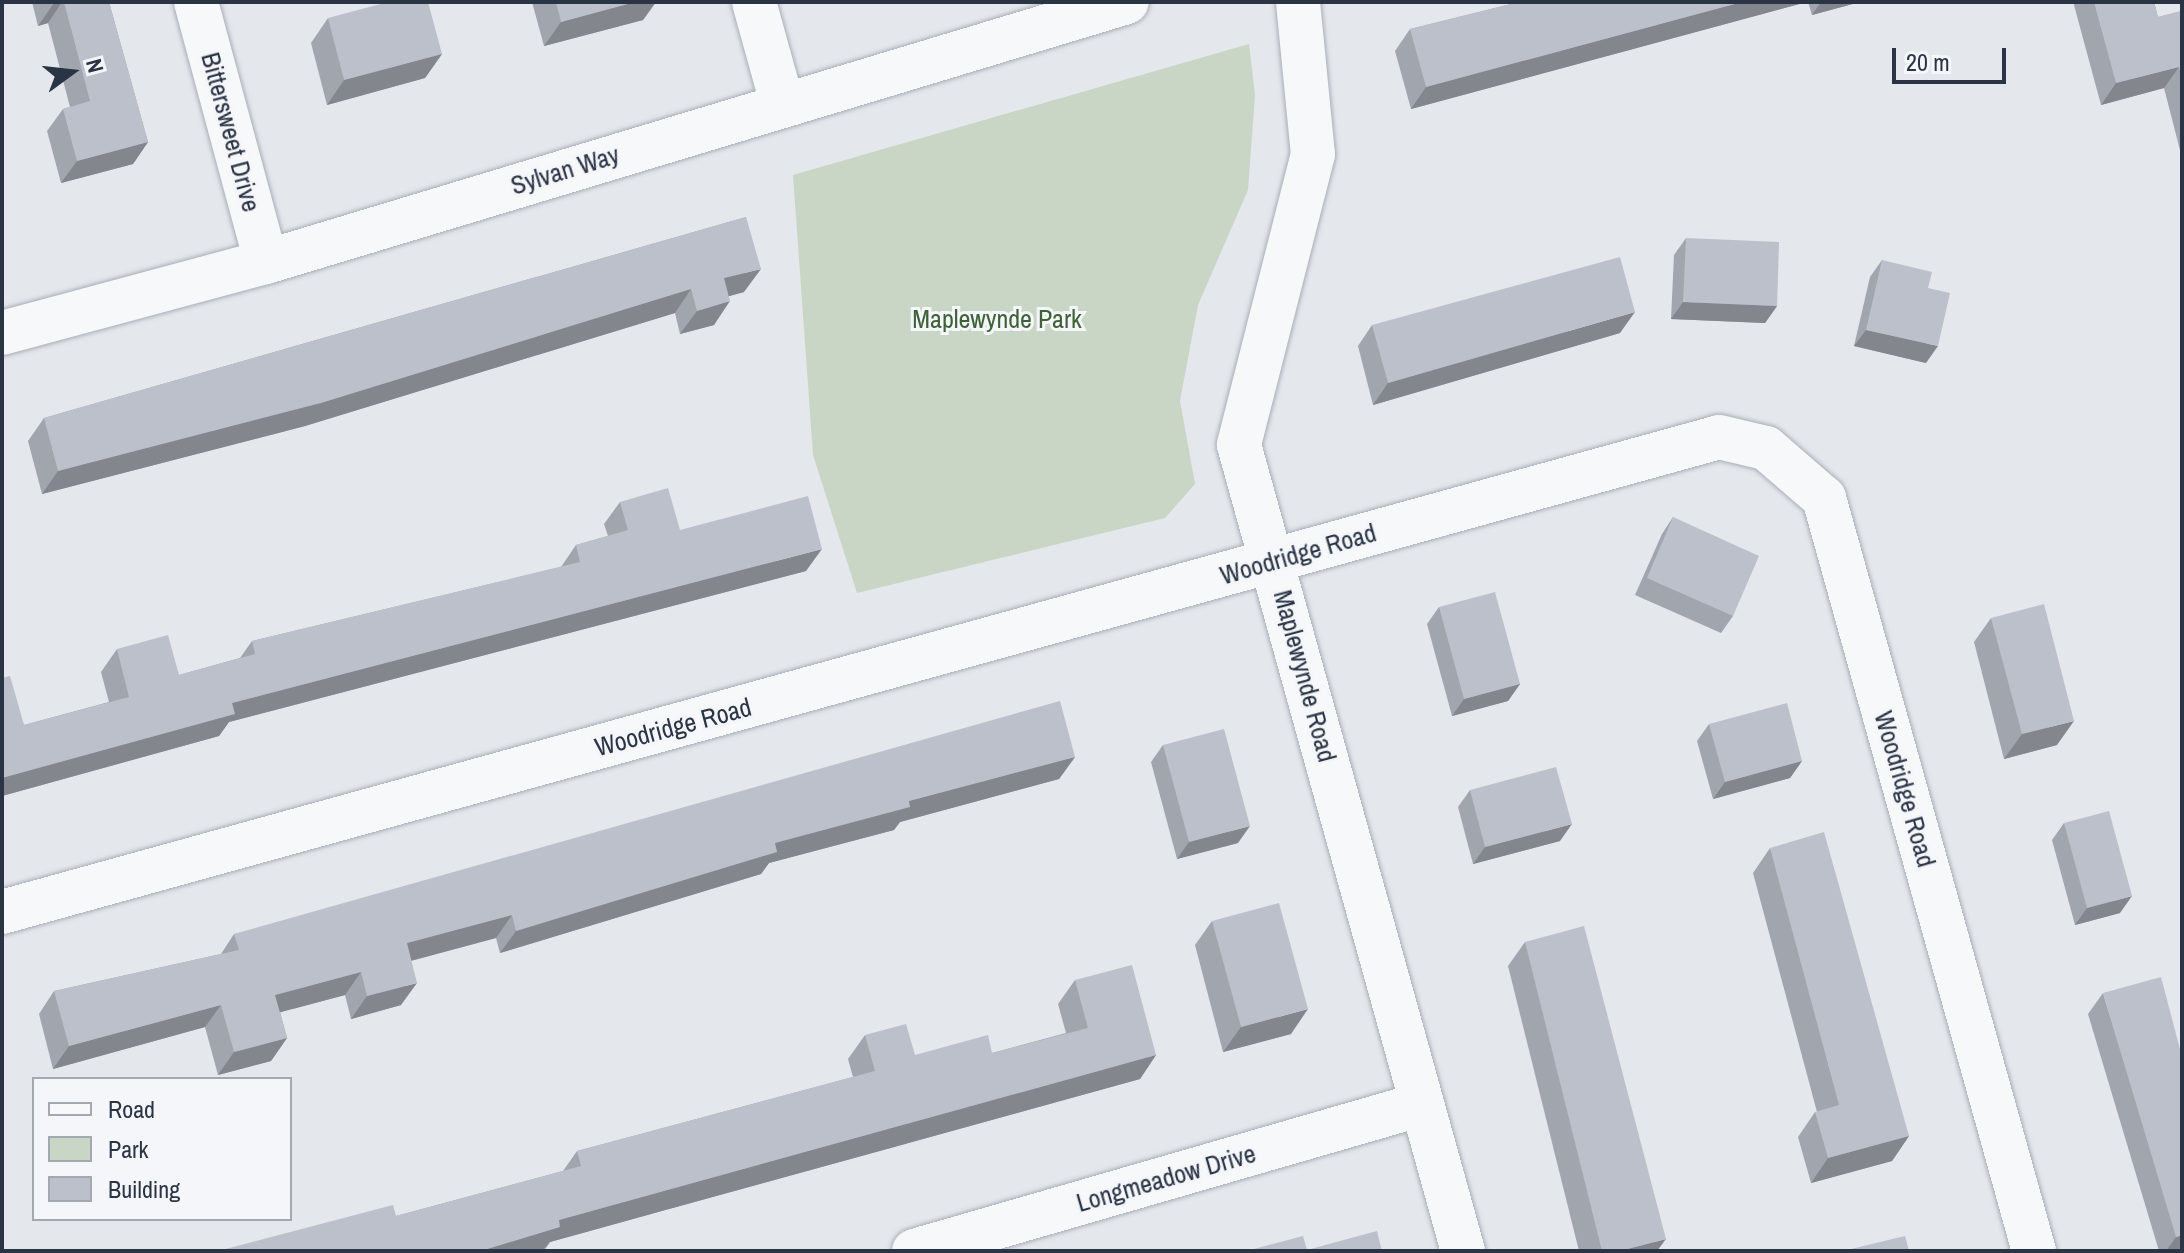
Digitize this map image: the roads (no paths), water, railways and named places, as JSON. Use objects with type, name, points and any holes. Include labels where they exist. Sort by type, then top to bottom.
[{"type":"street","name":"Bittersweet Drive","points":[[196,2],[266,262]]},
{"type":"street","points":[[754,2],[782,103]]},
{"type":"street","name":"Sylvan Way","points":[[2,333],[266,262],[782,103],[1127,2]]},
{"type":"street","name":"Maplewynde Road","points":[[1298,2],[1313,154],[1239,445],[1274,561],[1419,1105],[1463,1251]]},
{"type":"street","name":"Woodridge Road","points":[[2,912],[1719,437],[1766,448],[1824,498],[2034,1251]]},
{"type":"street","name":"Longmeadow Drive","points":[[914,1251],[1419,1105]]},
{"type":"park label","name":"Maplewynde Park","points":[[997,319]]}]
